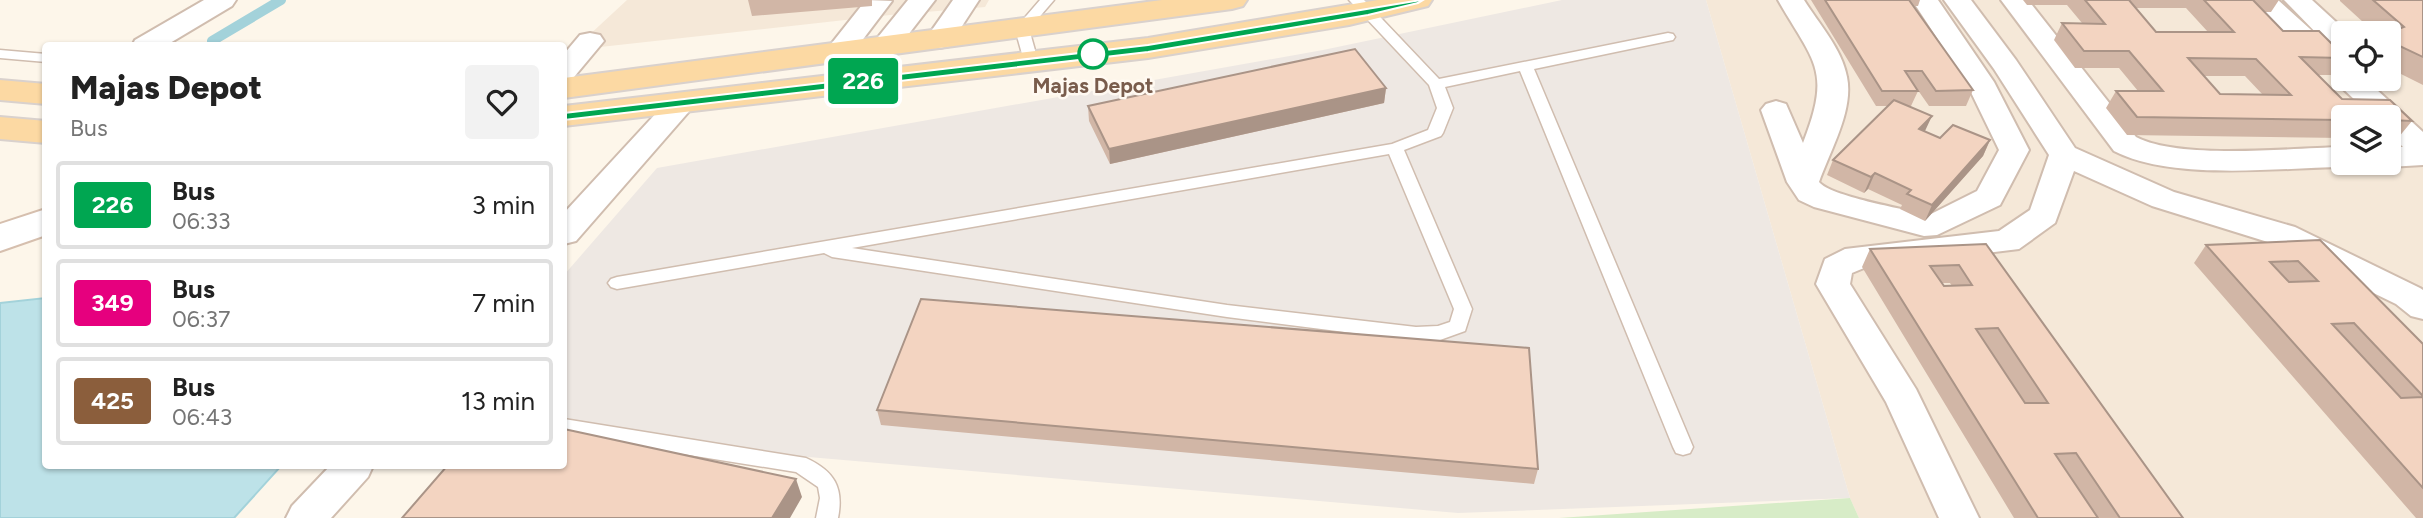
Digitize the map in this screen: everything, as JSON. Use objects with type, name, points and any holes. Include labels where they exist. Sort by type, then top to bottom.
[{"type":"main road","points":[[567,116],[1148,48],[1362,6],[1417,0]]},
{"type":"main road","points":[[567,88],[1022,29],[1213,1]]},
{"type":"main road","points":[[0,90],[42,94]]},
{"type":"main road","points":[[0,128],[42,132]]},
{"type":"main road","points":[[3,237],[42,222]]},
{"type":"main road","points":[[3,237],[42,245]]},
{"type":"street","points":[[152,42],[223,0]]},
{"type":"street","points":[[884,47],[922,0]]},
{"type":"street","points":[[939,40],[966,0]]},
{"type":"street","points":[[1791,0],[1829,65],[1833,80],[1832,100],[1803,182]]},
{"type":"street","points":[[1776,110],[1803,182],[1811,193],[1825,200],[1924,225],[1937,224],[1989,198],[2014,150],[1980,82],[1925,0]]},
{"type":"street","points":[[1957,0],[2006,66],[2064,155],[2163,199],[2283,234],[2408,296],[2423,307]]},
{"type":"street","points":[[2014,0],[2124,144],[2144,154],[2186,160],[2331,157]]},
{"type":"street","points":[[2262,0],[2331,63]]},
{"type":"street","points":[[2297,0],[2331,33]]},
{"type":"street","points":[[838,53],[879,1]]},
{"type":"street","points":[[567,68],[590,41]]},
{"type":"street","points":[[2362,91],[2377,105]]},
{"type":"street","points":[[2393,91],[2412,109],[2423,115]]},
{"type":"street","points":[[567,230],[682,102]]},
{"type":"street","points":[[2401,128],[2418,144],[2419,156],[2401,157]]},
{"type":"street","points":[[1959,518],[1903,399],[1833,284],[1837,267],[1857,257],[2007,240],[2045,216],[2064,155]]},
{"type":"street","points":[[306,518],[351,469]]},
{"type":"lane","points":[[1031,61],[1022,29],[1047,0]]},
{"type":"lane","points":[[617,283],[1395,148],[1435,133],[1445,108],[1436,84],[1362,6]]},
{"type":"lane","points":[[1436,84],[1668,37]]},
{"type":"lane","points":[[0,54],[42,58]]},
{"type":"lane","points":[[1525,66],[1684,447]]},
{"type":"lane","points":[[816,248],[1227,311],[1416,334],[1440,333],[1458,326],[1463,309],[1395,148]]},
{"type":"lane","points":[[567,427],[799,464],[816,471],[828,482],[831,502],[827,518]]},
{"type":"shaded area","points":[[627,0],[989,0],[985,7],[573,50]]},
{"type":"shaded area","points":[[1562,0],[1706,0],[1850,498],[1458,513],[567,436],[567,272],[657,168],[1323,50]]},
{"type":"shaded area","points":[[1706,0],[2423,0],[2423,518],[1859,518],[1850,498]]},
{"type":"green space","points":[[1850,498],[1859,518],[1559,518]]},
{"type":"water","points":[[42,298],[42,469],[278,469],[234,518],[0,518],[0,303]]},
{"type":"building","points":[[1825,0],[1909,0],[1973,90],[1936,91],[1922,71],[1905,71],[1918,91],[1882,91]]},
{"type":"building","points":[[2085,0],[2129,0],[2156,32],[2234,32],[2204,0],[2253,0],[2283,31],[2319,31],[2331,43],[2331,58],[2300,57],[2331,91],[2342,99],[2390,100],[2395,105],[2331,105],[2331,120],[2137,117],[2116,91],[2163,91],[2129,51],[2084,51],[2062,23],[2105,24]],"holes":[[[2188,58],[2256,59],[2291,95],[2220,94]]]},
{"type":"building","points":[[2373,0],[2423,0],[2423,57],[2401,47],[2401,28],[2404,27],[2401,21],[2397,21]]},
{"type":"building","points":[[1355,49],[1386,88],[1109,149],[1088,106]]},
{"type":"building","points":[[1894,100],[1932,116],[1919,129],[1940,138],[1953,125],[1990,140],[1932,205],[1907,194],[1911,190],[1875,173],[1871,177],[1833,160]]},
{"type":"building","points":[[2401,110],[2412,121],[2401,121]]},
{"type":"building","points":[[2320,240],[2423,344],[2423,396],[2354,323],[2332,324],[2401,398],[2423,397],[2423,488],[2206,245]],"holes":[[[2298,261],[2318,281],[2289,282],[2270,262]]]},
{"type":"building","points":[[1986,244],[2183,518],[2120,518],[2076,453],[2055,454],[2098,518],[2038,518],[1870,249]],"holes":[[[1959,265],[1972,285],[1944,286],[1930,266]],[[1998,328],[2048,403],[2025,403],[1976,329]]]},
{"type":"building","points":[[921,299],[1529,348],[1538,469],[877,410]]},
{"type":"building","points":[[567,430],[796,479],[772,518],[402,518],[444,469],[567,469]]},
{"type":"waterway","points":[[212,41],[281,0]]},
{"type":"bus line","name":"226","points":[[567,116],[1148,48],[1368,12],[1418,0]]},
{"type":"place","name":"Majas Depot","points":[[1093,54]]}]
